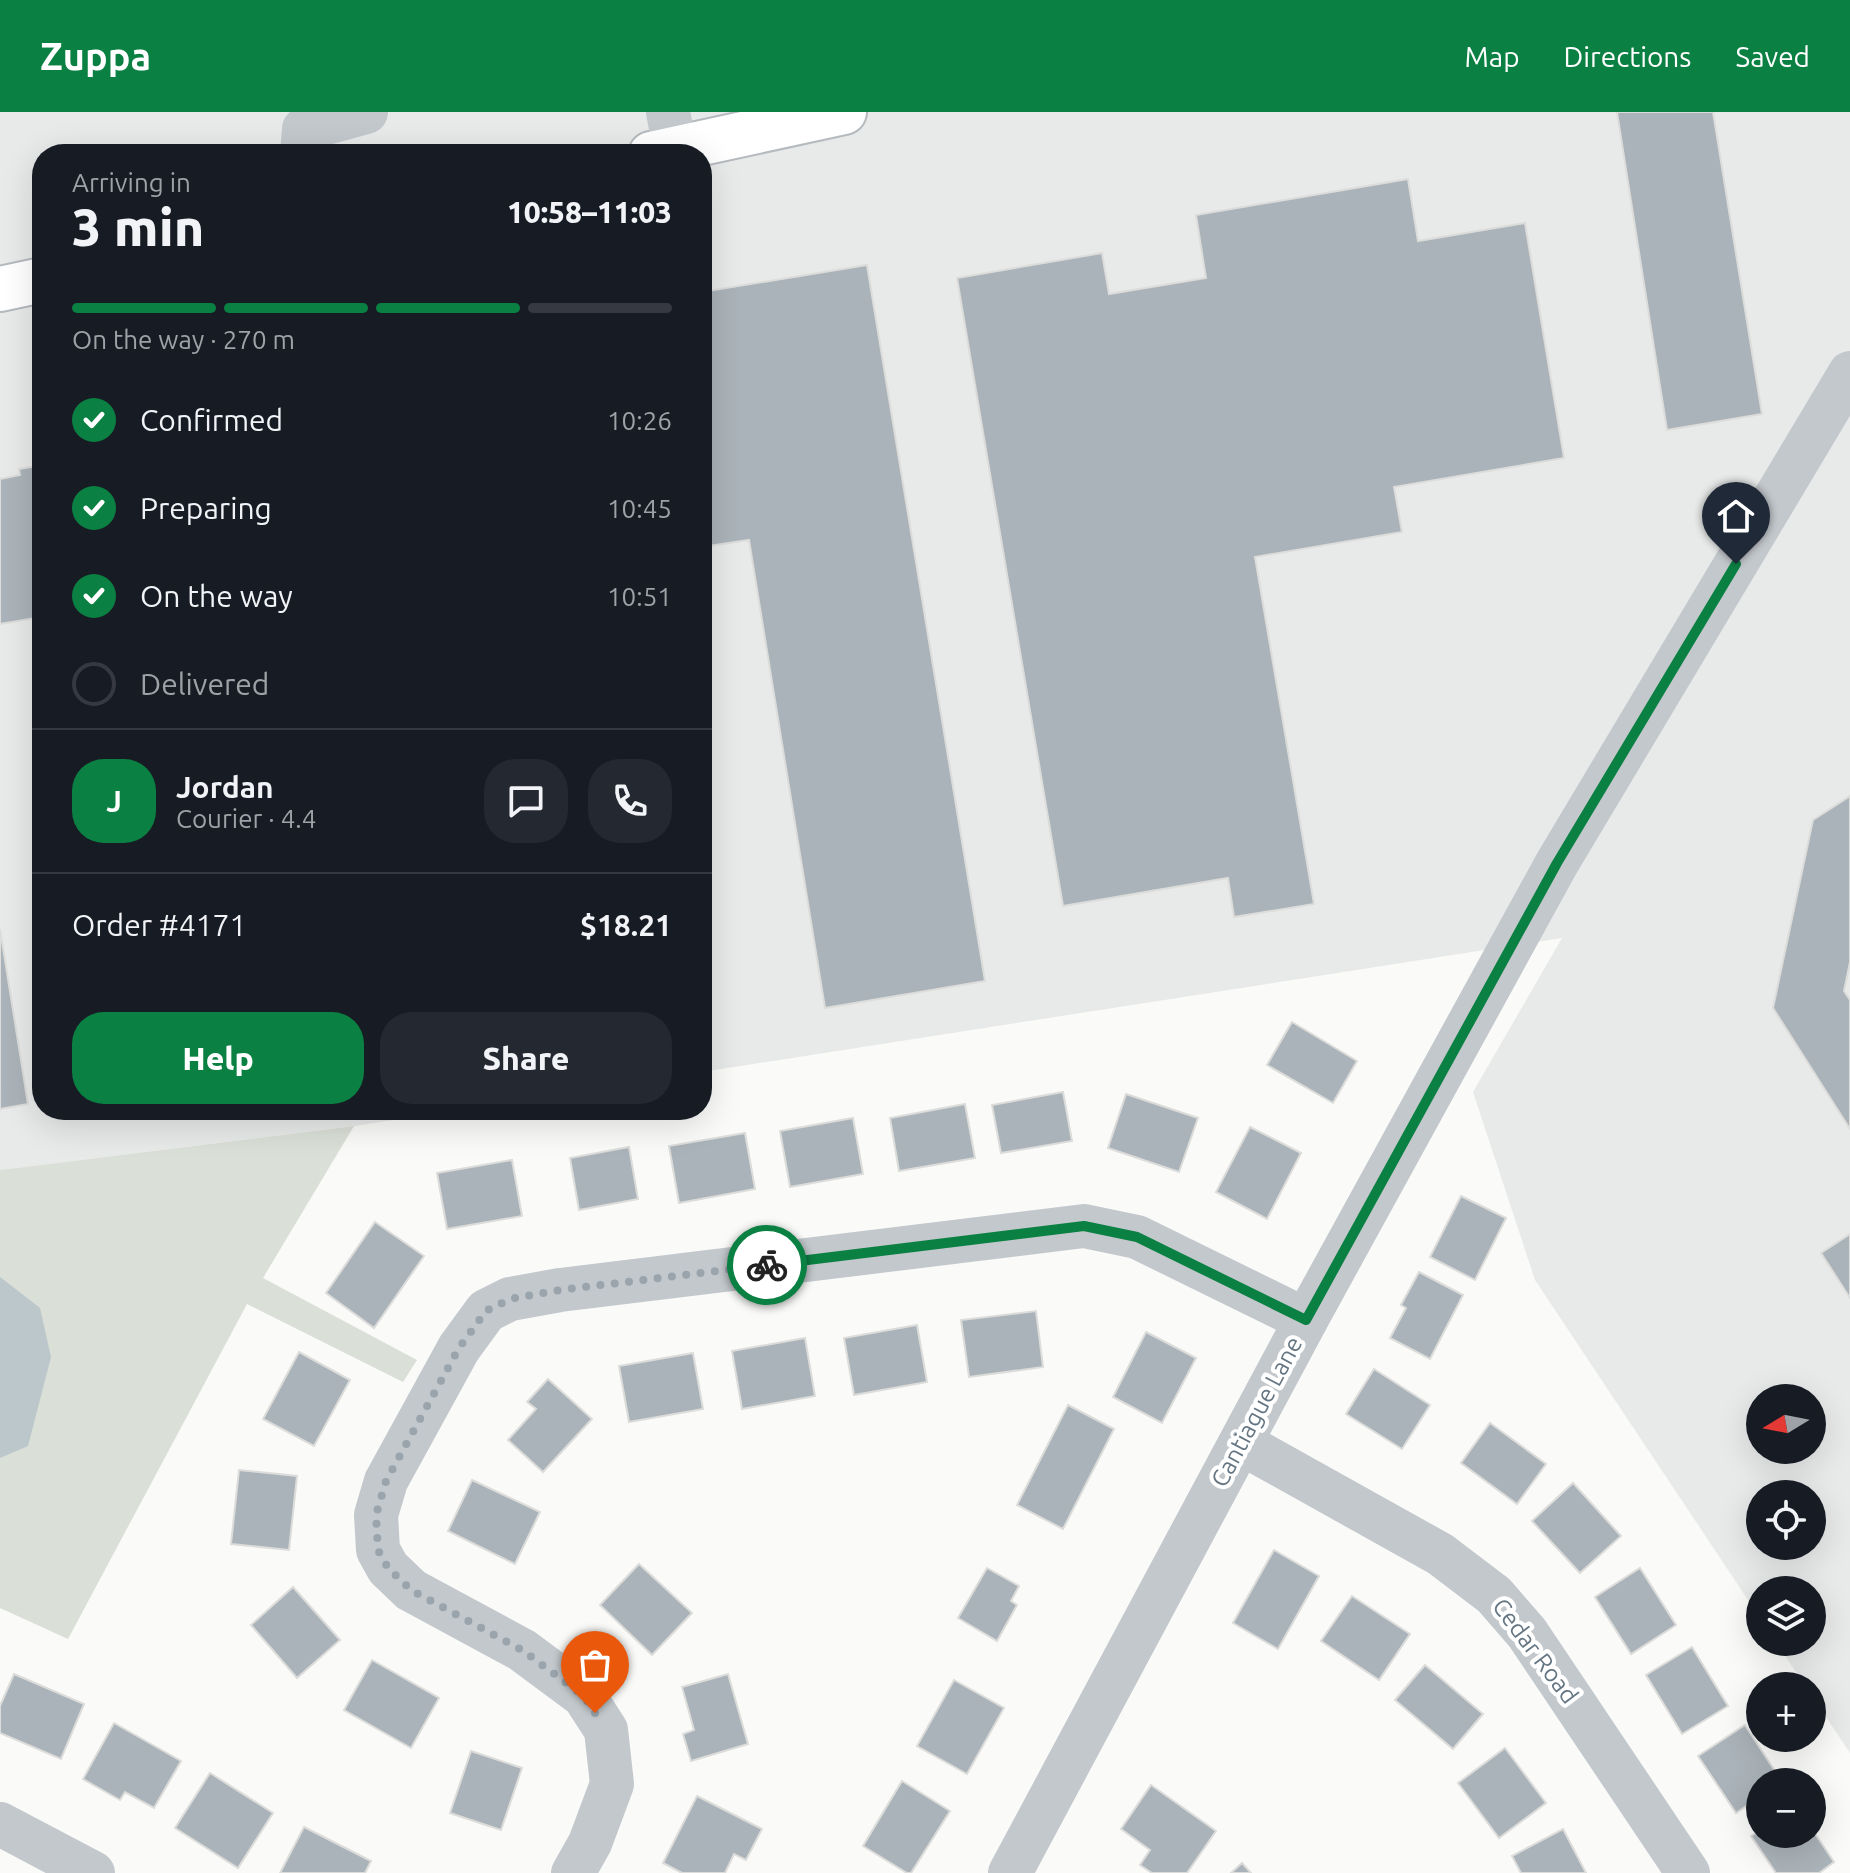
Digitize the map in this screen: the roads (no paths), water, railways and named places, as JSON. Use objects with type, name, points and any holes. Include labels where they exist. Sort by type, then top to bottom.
[{"type":"main road","points":[[665,138],[844,112]]},
{"type":"main road","points":[[0,289],[32,282]]},
{"type":"street","points":[[303,144],[304,129],[366,112]]},
{"type":"street","name":"Cantiague Lane","points":[[1012,1872],[1306,1320],[1557,863],[1850,373]]},
{"type":"street","points":[[573,1873],[590,1843],[612,1784],[606,1730],[584,1696],[522,1650],[411,1590],[388,1568],[378,1550],[376,1515],[386,1481],[459,1348],[486,1311],[510,1299],[560,1290],[1084,1226],[1137,1237],[1306,1320]]},
{"type":"street","name":"Cedar Road","points":[[1241,1443],[1440,1554],[1494,1595],[1527,1633],[1688,1873]]},
{"type":"street","points":[[0,1824],[89,1872]]}]
